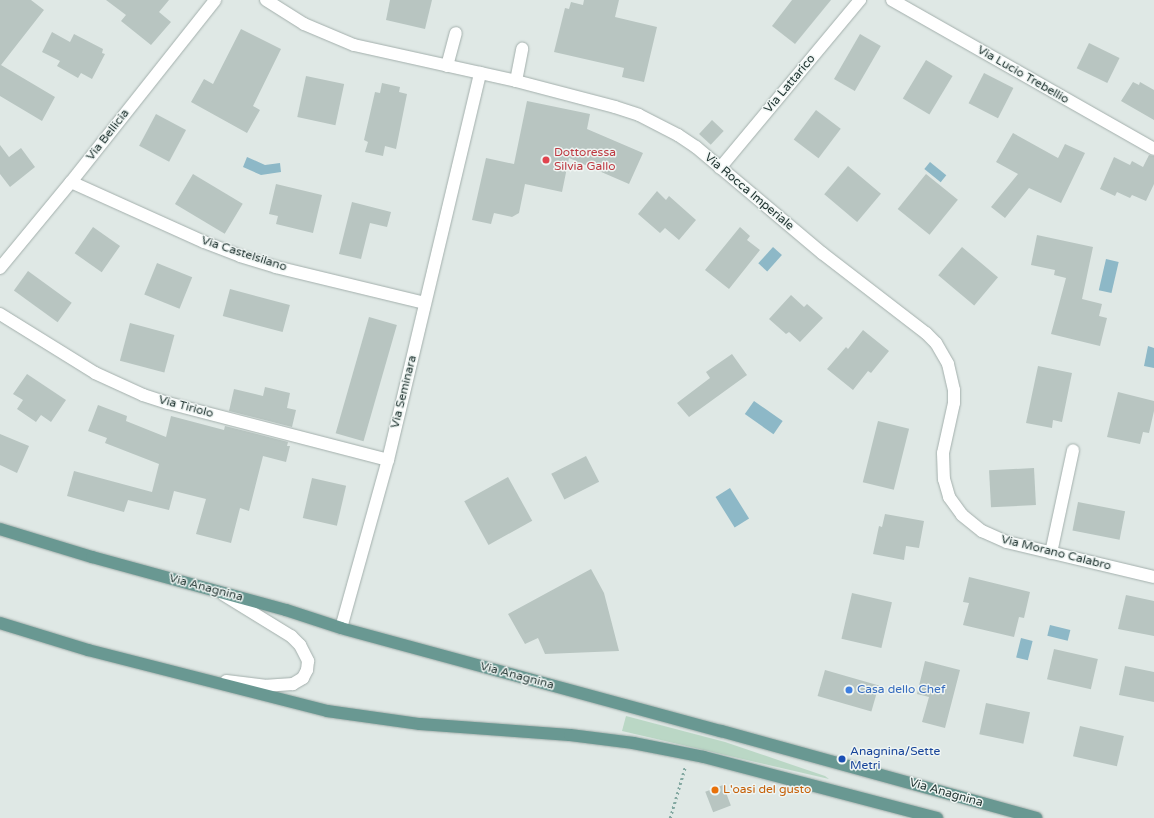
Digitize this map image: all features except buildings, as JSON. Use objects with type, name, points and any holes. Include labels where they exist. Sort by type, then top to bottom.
[{"type":"main road","name":"Via Anagnina","points":[[0,529],[92,557],[286,610],[341,628],[721,730],[1015,815],[1036,818]]},
{"type":"main road","points":[[0,623],[88,650],[297,704],[351,715],[420,724],[633,743],[689,754],[937,818]]},
{"type":"street","name":"Via Bellicia","points":[[0,268],[71,182],[215,0]]},
{"type":"street","name":"Via Rocca Imperiale","points":[[266,0],[304,24],[328,36],[367,49],[516,81],[615,107],[652,121],[683,138],[822,253],[926,332],[936,343],[948,364],[954,390],[954,403]]},
{"type":"street","name":"Via Lattarico","points":[[720,168],[860,0]]},
{"type":"street","name":"Via Lucio Trebellio","points":[[892,0],[1154,149]]},
{"type":"street","points":[[448,66],[456,32]]},
{"type":"street","points":[[516,81],[522,49]]},
{"type":"street","name":"Via Seminara","points":[[341,628],[388,460],[480,73]]},
{"type":"street","name":"Via Castelsilano","points":[[71,182],[204,242],[240,256],[426,303]]},
{"type":"street","name":"Via Tiriolo","points":[[0,314],[95,373],[143,395],[168,403],[388,460]]},
{"type":"street","name":"Via Morano Calabro","points":[[954,403],[944,447],[942,468],[947,491],[957,509],[975,526],[993,537],[1022,547],[1154,577]]},
{"type":"street","points":[[1051,553],[1073,450]]},
{"type":"street","points":[[159,669],[267,686],[293,684],[303,678],[307,670],[307,658],[296,640],[218,591]]},
{"type":"path","points":[[670,818],[689,754]]},
{"type":"green space","points":[[626,716],[725,742],[825,776],[829,779],[622,731]]},
{"type":"water","points":[[247,157],[265,165],[280,163],[281,172],[261,175],[243,167]]},
{"type":"water","points":[[930,162],[946,175],[941,182],[924,169]]},
{"type":"water","points":[[773,247],[782,255],[767,271],[758,263]]},
{"type":"water","points":[[1106,259],[1119,262],[1111,293],[1099,290]]},
{"type":"water","points":[[1148,346],[1154,348],[1154,368],[1144,366]]},
{"type":"water","points":[[754,401],[783,421],[773,434],[745,414]]},
{"type":"water","points":[[730,488],[749,519],[735,528],[716,497]]},
{"type":"water","points":[[1050,625],[1070,630],[1068,641],[1047,636]]},
{"type":"water","points":[[1021,638],[1033,641],[1028,660],[1016,657]]},
{"type":"place","name":"Dottoressa Silvia Gallo","points":[[546,160]]},
{"type":"place","name":"Casa dello Chef","points":[[849,690]]},
{"type":"place","name":"Anagnina/Sette Metri","points":[[842,759]]},
{"type":"place","name":"L'oasi del gusto","points":[[715,790]]}]
